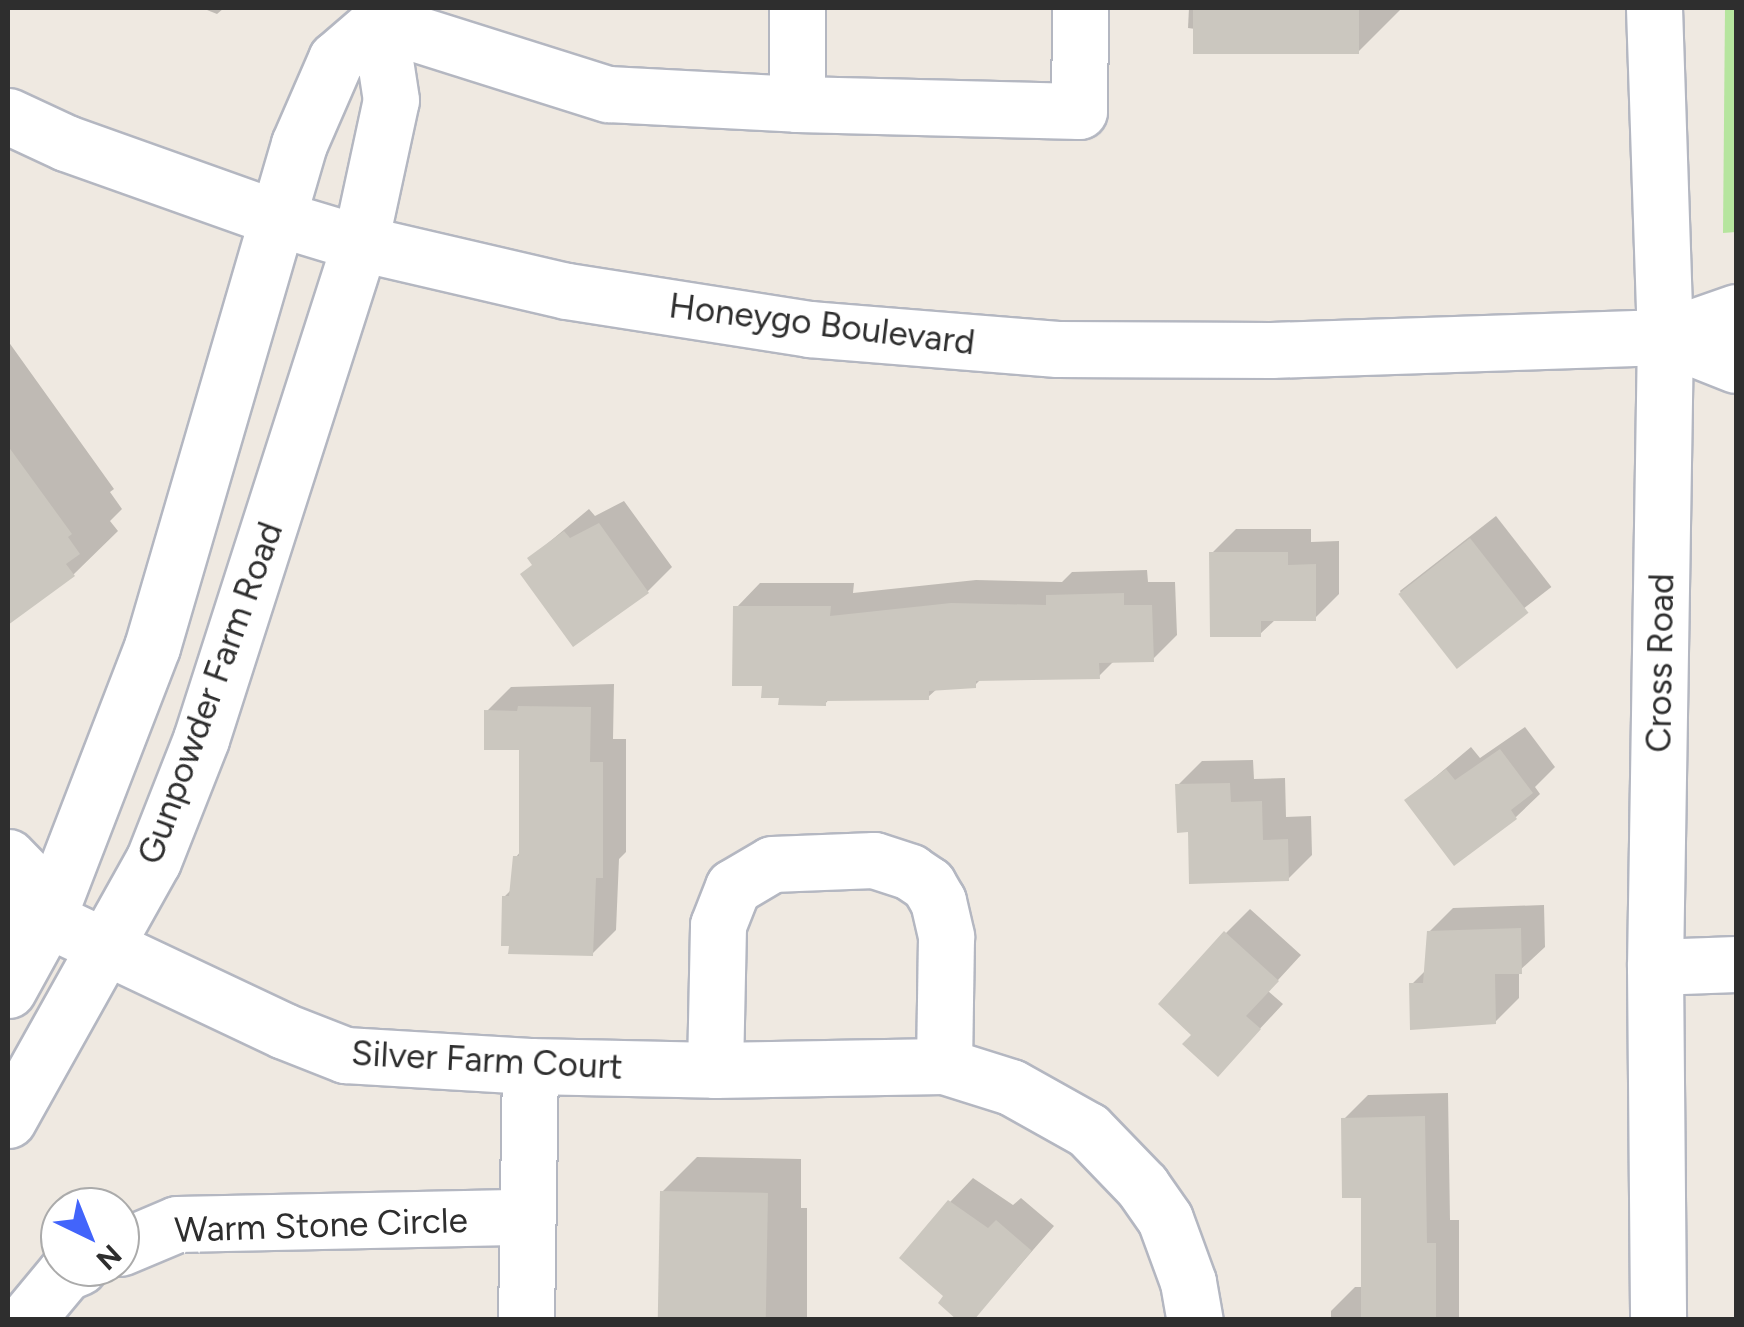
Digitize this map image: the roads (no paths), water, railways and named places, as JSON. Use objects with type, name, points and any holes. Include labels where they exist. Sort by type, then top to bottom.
[{"type":"street","points":[[796,104],[798,8]]},
{"type":"street","points":[[381,15],[608,94],[796,104],[1080,111],[1080,8]]},
{"type":"street","name":"Cross Road","points":[[1654,8],[1664,337],[1655,967],[1658,1320]]},
{"type":"street","name":"Gunpowder Farm Road","points":[[8,990],[28,918],[152,647],[298,144],[336,59],[381,15]]},
{"type":"street","name":"Gunpowder Farm Road","points":[[8,1120],[153,861],[200,740],[360,243],[391,100],[381,15]]},
{"type":"street","name":"Honeygo Boulevard","points":[[8,116],[66,143],[277,218],[360,243],[568,291],[809,329],[1057,349],[1271,350],[1664,337],[1736,312]]},
{"type":"street","name":"Honeygo Boulevard","points":[[1664,337],[1736,366]]},
{"type":"street","points":[[8,857],[28,878],[28,918]]},
{"type":"street","points":[[715,1070],[718,925],[734,887],[772,864],[874,860],[910,872],[928,884],[938,901],[946,937],[944,1066]]},
{"type":"street","name":"Silver Farm Court","points":[[28,918],[108,946],[268,1024],[345,1055],[530,1066],[715,1070],[944,1066],[1011,1086],[1088,1130],[1142,1186],[1165,1219],[1188,1282],[1195,1320]]},
{"type":"street","points":[[1655,967],[1736,964]]},
{"type":"street","points":[[526,1320],[530,1066]]},
{"type":"street","name":"Warm Stone Circle","points":[[140,1240],[177,1224],[525,1217]]},
{"type":"street","points":[[26,1320],[54,1287]]}]
